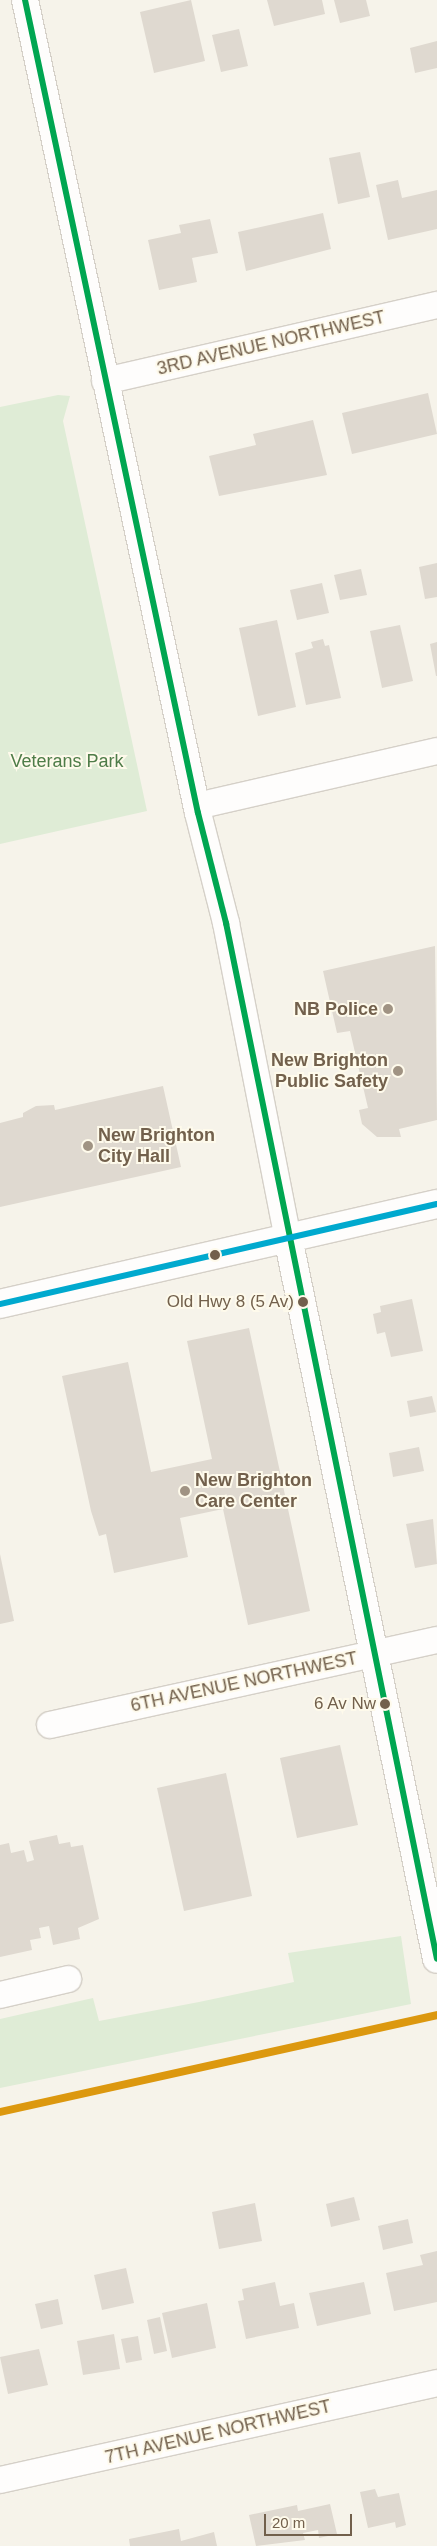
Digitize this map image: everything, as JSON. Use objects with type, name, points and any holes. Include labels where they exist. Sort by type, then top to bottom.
[{"type":"street","points":[[24,0],[197,806],[226,924],[288,1238],[437,1959]]},
{"type":"street","name":"3RD AVENUE NORTHWEST","points":[[105,381],[437,305]]},
{"type":"street","points":[[197,806],[437,751]]},
{"type":"street","points":[[0,1304],[437,1204]]},
{"type":"street","name":"6TH AVENUE NORTHWEST","points":[[50,1725],[437,1640]]},
{"type":"street","points":[[0,1994],[68,1979]]},
{"type":"street","name":"7TH AVENUE NORTHWEST","points":[[0,2480],[437,2383]]},
{"type":"green space","name":"Veterans Park","points":[[58,395],[70,396],[63,421],[147,811],[0,844],[0,407]]},
{"type":"green space","points":[[401,1936],[411,2004],[0,2088],[0,2019],[93,1998],[99,2021],[199,2002],[294,1982],[288,1953]]},
{"type":"building","points":[[191,0],[205,61],[154,73],[140,12]]},
{"type":"building","points":[[267,0],[322,0],[325,14],[274,26]]},
{"type":"building","points":[[334,0],[366,0],[370,16],[340,23]]},
{"type":"building","points":[[239,29],[248,66],[221,72],[212,35]]},
{"type":"building","points":[[437,41],[437,68],[415,73],[410,48]]},
{"type":"building","points":[[360,152],[370,197],[338,204],[329,158]]},
{"type":"building","points":[[398,180],[402,198],[437,190],[437,229],[388,240],[376,185]]},
{"type":"building","points":[[323,213],[331,249],[246,271],[238,232]]},
{"type":"building","points":[[210,219],[218,253],[192,258],[197,282],[159,290],[148,240],[181,233],[179,225]]},
{"type":"building","points":[[428,393],[437,434],[352,454],[342,413]]},
{"type":"building","points":[[313,420],[327,475],[219,496],[209,456],[256,445],[253,434]]},
{"type":"building","points":[[437,563],[437,597],[425,599],[419,567]]},
{"type":"building","points":[[361,569],[367,595],[340,600],[334,575]]},
{"type":"building","points":[[322,583],[329,613],[297,620],[290,590]]},
{"type":"building","points":[[277,620],[296,707],[258,716],[239,628]]},
{"type":"building","points":[[400,625],[413,681],[382,688],[370,631]]},
{"type":"building","points":[[323,639],[325,646],[329,645],[341,698],[306,705],[295,653],[313,648],[311,642]]},
{"type":"building","points":[[437,642],[437,676],[436,676],[430,644]]},
{"type":"building","name":"New Brighton Public Safety","points":[[435,946],[437,1120],[399,1129],[401,1137],[377,1137],[362,1124],[359,1110],[368,1108],[350,1031],[337,1033],[323,971]]},
{"type":"building","name":"New Brighton City Hall","points":[[163,1086],[181,1167],[0,1207],[0,1123],[23,1117],[23,1113],[36,1106],[54,1105],[55,1110]]},
{"type":"building","points":[[412,1299],[423,1351],[391,1357],[385,1332],[377,1334],[373,1314],[381,1312],[380,1306]]},
{"type":"building","name":"New Brighton Care Center","points":[[249,1328],[310,1611],[248,1625],[223,1509],[180,1518],[188,1557],[114,1573],[106,1534],[99,1536],[91,1511],[62,1376],[128,1362],[151,1472],[212,1459],[187,1341]]},
{"type":"building","points":[[432,1396],[436,1412],[410,1417],[407,1401]]},
{"type":"building","points":[[419,1447],[424,1471],[393,1477],[389,1453]]},
{"type":"building","points":[[433,1519],[437,1564],[415,1568],[406,1524]]},
{"type":"building","points":[[0,1554],[14,1621],[0,1624]]},
{"type":"building","points":[[340,1745],[358,1825],[297,1838],[280,1758]]},
{"type":"building","points":[[226,1773],[252,1896],[184,1911],[157,1788]]},
{"type":"building","points":[[57,1835],[59,1844],[70,1842],[71,1847],[83,1845],[99,1919],[78,1928],[80,1939],[53,1945],[49,1926],[39,1928],[41,1938],[30,1940],[32,1950],[0,1957],[0,1845],[9,1843],[11,1853],[24,1850],[27,1862],[34,1860],[29,1841]]},
{"type":"building","points":[[354,2197],[360,2220],[331,2227],[326,2204]]},
{"type":"building","points":[[255,2203],[262,2241],[219,2249],[212,2212]]},
{"type":"building","points":[[408,2219],[413,2243],[383,2250],[378,2226]]},
{"type":"building","points":[[437,2251],[437,2302],[394,2311],[386,2273],[423,2265],[420,2255]]},
{"type":"building","points":[[126,2268],[134,2303],[102,2310],[94,2275]]},
{"type":"building","points":[[275,2282],[280,2306],[294,2303],[299,2328],[246,2339],[238,2301],[244,2300],[242,2289]]},
{"type":"building","points":[[364,2282],[371,2314],[317,2326],[309,2293]]},
{"type":"building","points":[[58,2299],[63,2324],[41,2329],[35,2304]]},
{"type":"building","points":[[207,2303],[216,2348],[172,2358],[162,2313]]},
{"type":"building","points":[[160,2317],[167,2351],[154,2354],[147,2320]]},
{"type":"building","points":[[114,2334],[120,2369],[83,2375],[77,2341]]},
{"type":"building","points":[[138,2336],[142,2360],[126,2363],[121,2339]]},
{"type":"building","points":[[39,2349],[48,2385],[8,2394],[0,2357]]},
{"type":"building","points":[[375,2489],[378,2497],[399,2493],[406,2525],[396,2528],[395,2522],[368,2528],[360,2492]]},
{"type":"building","points":[[330,2504],[337,2534],[319,2538],[318,2530],[303,2533],[305,2540],[256,2546],[249,2515],[297,2505],[298,2511]]},
{"type":"building","points":[[179,2529],[181,2541],[214,2532],[217,2546],[130,2546],[129,2539]]},
{"type":"transit line","points":[[25,0],[198,813],[226,923],[437,1959]]},
{"type":"transit line","points":[[0,1304],[437,1204]]},
{"type":"transit line","points":[[0,2112],[437,2015]]},
{"type":"place","name":"NB Police","points":[[388,1009]]},
{"type":"place","name":"New Brighton Public Safety","points":[[398,1071]]},
{"type":"place","name":"New Brighton City Hall","points":[[88,1146]]},
{"type":"place","name":"Old Hwy 8 (5 Av)","points":[[303,1302]]},
{"type":"place","name":"New Brighton Care Center","points":[[185,1491]]},
{"type":"place","name":"6 Av Nw","points":[[385,1704]]}]
